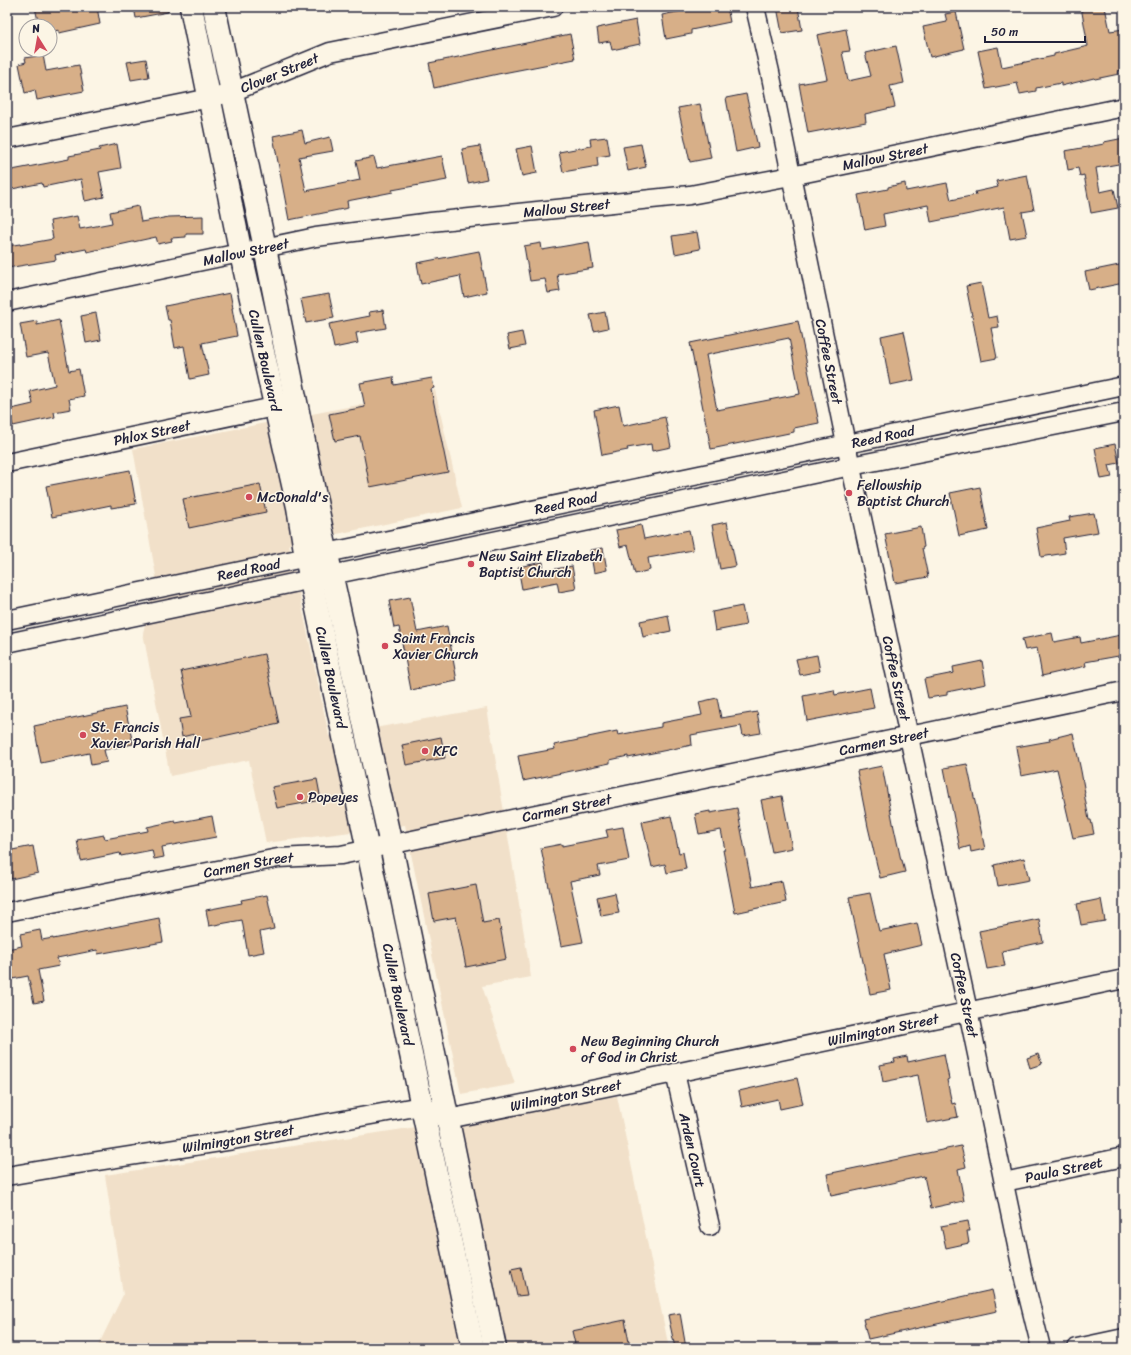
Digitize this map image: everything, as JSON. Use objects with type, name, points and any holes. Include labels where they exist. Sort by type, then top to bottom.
[{"type":"main road","name":"Cullen Boulevard","points":[[191,7],[241,254],[286,405],[327,553],[391,845],[495,1348]]},
{"type":"main road","name":"Cullen Boulevard","points":[[214,7],[265,248],[298,506],[310,580],[473,1348]]},
{"type":"main road","points":[[465,1313],[487,1307]]},
{"type":"street","name":"Clover Street","points":[[7,139],[210,98],[232,92],[330,52],[553,7]]},
{"type":"street","name":"Coffee Street","points":[[755,7],[770,72],[850,466],[968,1011],[1024,1279],[1041,1348]]},
{"type":"street","name":"Mallow Street","points":[[7,302],[316,237],[431,222],[690,195],[791,176],[1124,107]]},
{"type":"street","name":"Reed Road","points":[[7,620],[846,444],[1123,392]]},
{"type":"street","name":"Phlox Street","points":[[7,463],[286,405]]},
{"type":"street","name":"Reed Road","points":[[7,643],[332,576],[850,466],[1124,412]]},
{"type":"street","points":[[538,509],[542,531]]},
{"type":"street","points":[[96,601],[100,624]]},
{"type":"street","name":"Carmen Street","points":[[7,912],[278,858],[341,855],[1124,691]]},
{"type":"street","name":"Wilmington Street","points":[[448,1119],[1124,979]]},
{"type":"street","name":"Arden Court","points":[[675,1073],[710,1226]]},
{"type":"street","points":[[421,1106],[448,1119]]},
{"type":"street","name":"Wilmington Street","points":[[7,1176],[234,1140],[421,1106]]},
{"type":"street","name":"Paula Street","points":[[1004,1182],[1124,1157]]},
{"type":"street","points":[[1077,1348],[1124,1338]]},
{"type":"shaded area","points":[[435,390],[462,508],[289,544],[329,736],[487,708],[531,977],[482,986],[515,1084],[461,1094],[405,825],[266,843],[249,760],[170,776],[143,633],[156,576],[133,449]]},
{"type":"shaded area","points":[[617,1096],[669,1348],[97,1348],[123,1295],[105,1175]]},
{"type":"building","points":[[35,7],[97,7],[100,24],[59,33],[58,18],[37,18]]},
{"type":"building","points":[[134,7],[168,7],[168,12],[136,18]]},
{"type":"building","points":[[702,7],[727,7],[730,22],[691,30],[691,34],[666,39],[662,15]]},
{"type":"building","points":[[777,7],[798,7],[802,30],[782,33]]},
{"type":"building","points":[[1081,7],[1105,7],[1110,31],[1124,29],[1124,70],[1118,71],[1119,74],[1061,86],[1061,83],[1036,88],[1036,91],[1020,94],[1017,83],[986,89],[978,51],[998,47],[1002,67],[1054,56],[1054,54],[1088,46]]},
{"type":"building","points":[[956,12],[964,49],[930,57],[923,27],[947,22],[945,14]]},
{"type":"building","points":[[636,20],[640,44],[612,50],[610,41],[599,43],[597,28]]},
{"type":"building","points":[[846,29],[850,51],[842,52],[848,81],[871,76],[865,53],[896,46],[904,83],[890,86],[895,107],[865,114],[866,122],[808,133],[799,84],[827,79],[817,35]]},
{"type":"building","points":[[570,34],[575,59],[434,88],[429,63]]},
{"type":"building","points":[[25,58],[44,58],[46,71],[79,65],[84,91],[37,100],[35,90],[25,93],[19,64],[26,62]]},
{"type":"building","points":[[146,59],[149,77],[131,80],[127,62]]},
{"type":"building","points":[[746,94],[758,147],[736,152],[726,98]]},
{"type":"building","points":[[700,104],[711,158],[690,162],[678,108]]},
{"type":"building","points":[[302,130],[305,143],[330,137],[333,151],[299,157],[306,191],[360,180],[356,161],[374,157],[377,168],[442,156],[447,180],[392,190],[393,192],[347,201],[348,208],[289,220],[273,136]]},
{"type":"building","points":[[607,137],[610,155],[597,157],[598,166],[563,172],[559,152],[591,146],[590,139]]},
{"type":"building","points":[[1124,138],[1124,163],[1096,168],[1100,192],[1114,189],[1118,208],[1091,213],[1084,175],[1080,176],[1078,168],[1068,170],[1065,151],[1104,144],[1104,142]]},
{"type":"building","points":[[117,144],[121,168],[99,172],[104,197],[85,201],[81,179],[43,187],[42,183],[7,190],[7,171],[69,159],[69,156],[100,150],[99,148]]},
{"type":"building","points":[[641,144],[646,167],[628,171],[623,147]]},
{"type":"building","points":[[480,146],[487,179],[468,183],[462,149]]},
{"type":"building","points":[[532,146],[537,173],[522,176],[516,149]]},
{"type":"building","points":[[1027,175],[1034,210],[1022,212],[1027,236],[1010,239],[1004,207],[931,222],[928,205],[883,214],[885,226],[865,230],[858,195],[888,189],[888,187],[905,183],[906,191],[947,183],[951,200],[976,195],[975,192],[998,187],[996,181]]},
{"type":"building","points":[[138,206],[141,222],[169,217],[203,216],[203,234],[186,234],[186,237],[171,238],[172,241],[158,244],[156,237],[87,252],[86,249],[55,255],[56,260],[7,268],[7,246],[53,239],[50,221],[77,216],[80,229],[112,223],[110,212]]},
{"type":"building","points":[[697,232],[700,249],[675,254],[672,236]]},
{"type":"building","points":[[589,242],[593,268],[557,274],[560,291],[548,293],[545,279],[530,281],[524,246],[541,243],[542,250]]},
{"type":"building","points":[[479,251],[487,292],[464,297],[460,276],[421,284],[417,263]]},
{"type":"building","points":[[1124,264],[1124,283],[1089,290],[1085,272]]},
{"type":"building","points":[[981,283],[988,318],[997,316],[999,327],[991,328],[997,358],[981,361],[966,286]]},
{"type":"building","points":[[230,293],[237,336],[202,343],[209,375],[190,379],[184,346],[175,348],[170,320],[168,320],[165,306]]},
{"type":"building","points":[[329,294],[334,318],[306,323],[301,299]]},
{"type":"building","points":[[383,310],[386,328],[356,333],[358,343],[334,348],[329,324],[370,316],[369,312]]},
{"type":"building","points":[[605,312],[608,328],[594,331],[590,315]]},
{"type":"building","points":[[96,313],[101,340],[86,343],[81,316]]},
{"type":"building","points":[[59,320],[69,371],[79,369],[84,396],[69,399],[71,409],[54,412],[55,417],[13,426],[12,422],[7,424],[7,410],[33,404],[30,391],[55,385],[48,353],[26,357],[20,324],[37,321],[37,325]]},
{"type":"building","points":[[798,321],[819,423],[794,428],[794,432],[711,449],[690,343]],"holes":[[[789,338],[800,394],[717,410],[706,355]]]},
{"type":"building","points":[[904,331],[914,380],[890,385],[881,336]]},
{"type":"building","points":[[522,332],[525,346],[510,349],[507,335]]},
{"type":"building","points":[[393,377],[394,385],[432,378],[434,388],[431,389],[448,472],[370,487],[360,436],[335,441],[329,414],[365,407],[360,383]]},
{"type":"building","points":[[619,405],[623,426],[665,417],[671,447],[652,451],[651,444],[627,448],[628,450],[602,455],[594,410]]},
{"type":"building","points":[[1115,444],[1119,463],[1109,465],[1112,477],[1101,479],[1095,448]]},
{"type":"building","points":[[130,470],[136,504],[111,508],[111,505],[52,517],[46,486]]},
{"type":"building","points":[[260,484],[266,512],[189,528],[183,499]]},
{"type":"building","points":[[980,487],[988,530],[959,536],[950,493]]},
{"type":"building","points":[[1094,513],[1098,532],[1063,538],[1065,553],[1041,557],[1036,528],[1070,521],[1069,517]]},
{"type":"building","points":[[727,522],[736,566],[720,569],[712,525]]},
{"type":"building","points":[[641,525],[644,539],[689,530],[693,550],[648,558],[650,570],[635,574],[628,545],[620,547],[616,530]]},
{"type":"building","points":[[921,527],[924,547],[922,548],[928,577],[895,583],[885,534]]},
{"type":"building","points":[[603,548],[607,570],[594,573],[590,550]]},
{"type":"building","points":[[543,562],[544,571],[572,566],[576,589],[559,592],[557,582],[522,589],[518,567]]},
{"type":"building","points":[[410,597],[417,632],[447,626],[457,681],[411,690],[399,627],[394,628],[389,601]]},
{"type":"building","points":[[742,606],[746,625],[715,631],[712,612]]},
{"type":"building","points":[[668,615],[671,631],[643,637],[640,621]]},
{"type":"building","points":[[1052,633],[1054,642],[1080,637],[1081,643],[1121,635],[1124,655],[1085,662],[1086,666],[1042,676],[1037,648],[1025,650],[1022,639]]},
{"type":"building","points":[[264,654],[279,724],[195,742],[194,734],[182,737],[179,719],[191,717],[181,671]]},
{"type":"building","points":[[817,655],[820,671],[800,675],[796,659]]},
{"type":"building","points":[[982,661],[986,684],[947,692],[947,695],[928,698],[924,679],[954,673],[953,667]]},
{"type":"building","points":[[870,688],[874,708],[807,721],[803,696],[834,690],[835,695]]},
{"type":"building","points":[[717,698],[721,718],[757,712],[761,733],[743,736],[741,726],[691,735],[692,745],[628,758],[628,756],[610,760],[610,763],[523,781],[518,756],[555,749],[554,745],[617,731],[618,735],[661,727],[661,723],[702,715],[699,702]]},
{"type":"building","name":"St. Francis Xavier Parish Hall","points":[[125,707],[133,744],[104,750],[107,762],[91,765],[89,753],[41,763],[34,726]]},
{"type":"building","points":[[1073,733],[1089,820],[1091,820],[1094,834],[1073,838],[1057,769],[1021,776],[1016,747],[1050,741],[1049,739]]},
{"type":"building","points":[[441,737],[445,758],[406,765],[402,745]]},
{"type":"building","points":[[967,764],[985,849],[971,852],[970,846],[960,849],[944,768]]},
{"type":"building","points":[[882,766],[894,828],[905,872],[880,878],[857,771]]},
{"type":"building","points":[[317,779],[321,800],[277,808],[272,787]]},
{"type":"building","points":[[782,796],[792,848],[772,852],[761,800]]},
{"type":"building","points":[[737,808],[752,887],[782,881],[786,902],[735,913],[723,850],[725,850],[721,830],[699,834],[695,814]]},
{"type":"building","points":[[212,816],[216,837],[162,847],[164,857],[154,859],[152,850],[121,856],[120,853],[81,861],[77,840],[104,835],[105,839],[148,831],[147,827],[175,821],[176,823]]},
{"type":"building","points":[[671,816],[679,853],[683,852],[686,869],[667,873],[665,864],[652,867],[642,822]]},
{"type":"building","points":[[623,827],[629,860],[598,866],[600,875],[570,881],[583,942],[561,946],[541,848],[562,844],[562,846],[608,837],[606,830]]},
{"type":"building","points":[[33,846],[38,873],[11,879],[7,851]]},
{"type":"building","points":[[1024,858],[1029,880],[998,886],[994,865]]},
{"type":"building","points":[[476,885],[483,923],[499,920],[506,959],[466,967],[456,917],[434,921],[429,894]]},
{"type":"building","points":[[615,893],[619,913],[601,916],[597,897]]},
{"type":"building","points":[[870,893],[879,931],[917,923],[922,945],[884,954],[891,990],[870,994],[849,897]]},
{"type":"building","points":[[267,895],[274,929],[260,932],[264,952],[248,955],[242,920],[209,926],[206,910],[242,903],[241,900]]},
{"type":"building","points":[[1101,899],[1105,921],[1081,925],[1077,904]]},
{"type":"building","points":[[159,918],[163,942],[98,954],[97,950],[57,958],[59,966],[38,970],[44,1001],[34,1003],[28,976],[7,980],[7,949],[22,946],[20,934],[40,930],[42,940],[53,939]]},
{"type":"building","points":[[1039,919],[1043,942],[1002,951],[1005,966],[987,969],[979,931]]},
{"type":"building","points":[[944,1054],[952,1104],[955,1103],[958,1117],[927,1123],[918,1075],[883,1082],[880,1065],[895,1062],[894,1059],[907,1056],[908,1062]]},
{"type":"building","points":[[1038,1054],[1042,1064],[1030,1068],[1027,1058]]},
{"type":"building","points":[[797,1078],[803,1104],[780,1109],[778,1099],[742,1107],[739,1091]]},
{"type":"building","points":[[961,1146],[966,1167],[958,1169],[964,1201],[931,1208],[924,1176],[831,1196],[827,1174]]},
{"type":"building","points":[[968,1221],[970,1231],[967,1231],[969,1243],[946,1248],[941,1226]]},
{"type":"building","points":[[521,1267],[527,1295],[517,1296],[511,1269]]},
{"type":"building","points":[[992,1290],[997,1311],[868,1339],[863,1319]]},
{"type":"building","points":[[680,1313],[686,1348],[675,1348],[668,1315]]},
{"type":"building","points":[[625,1320],[630,1348],[576,1348],[572,1331]]},
{"type":"place","name":"Fellowship Baptist Church","points":[[849,493]]},
{"type":"place","name":"McDonald's","points":[[249,497]]},
{"type":"place","name":"New Saint Elizabeth Baptist Church","points":[[471,564]]},
{"type":"place","name":"Saint Francis Xavier Church","points":[[385,646]]},
{"type":"place","name":"St. Francis Xavier Parish Hall","points":[[83,735]]},
{"type":"place","name":"KFC","points":[[425,751]]},
{"type":"place","name":"Popeyes","points":[[300,797]]},
{"type":"place","name":"New Beginning Church of God in Christ","points":[[573,1049]]}]
